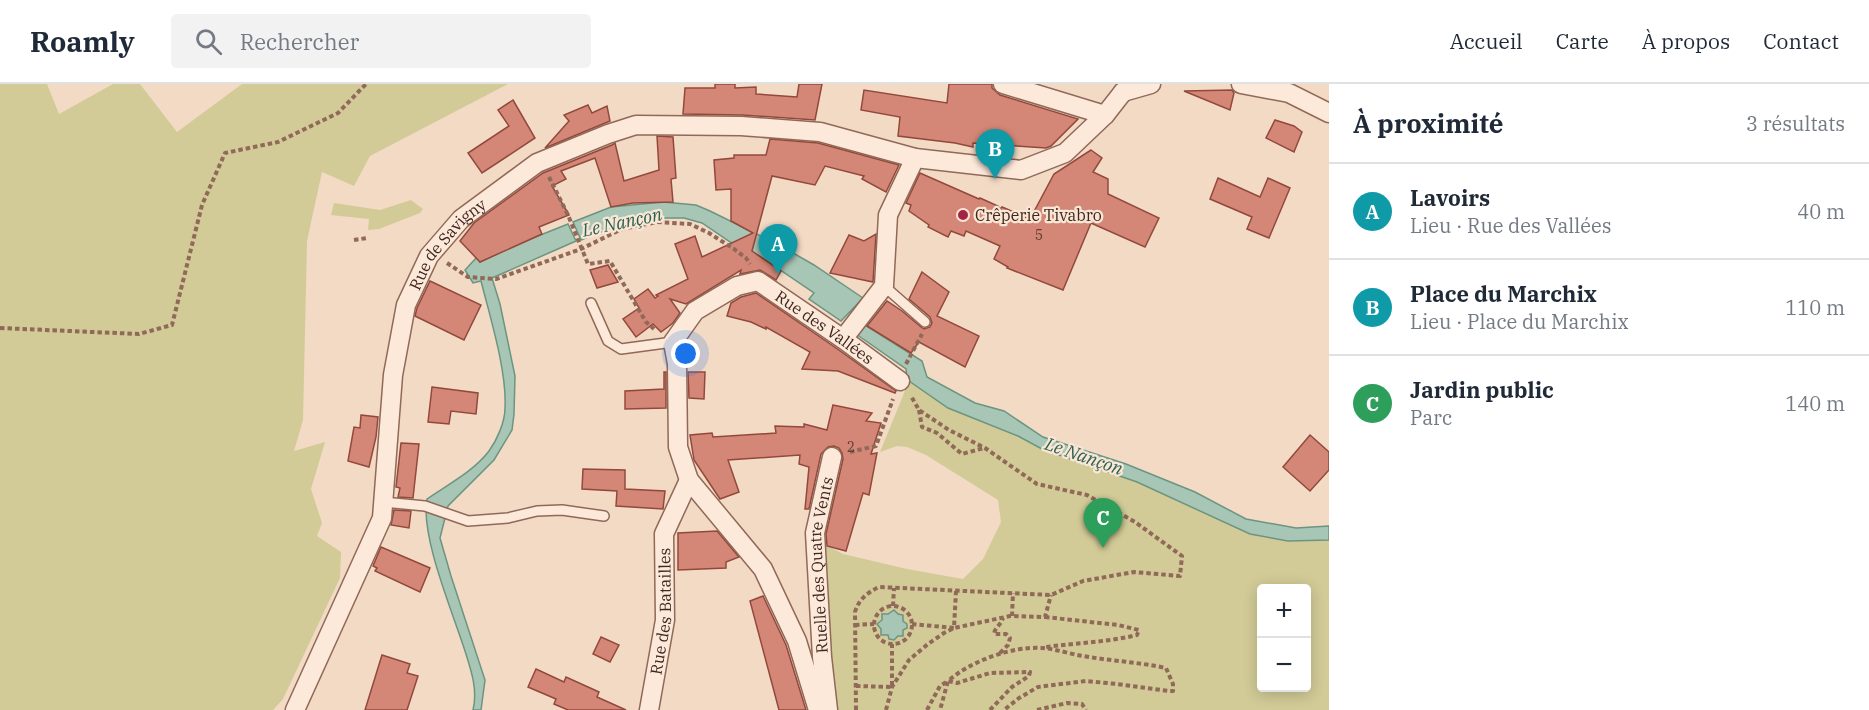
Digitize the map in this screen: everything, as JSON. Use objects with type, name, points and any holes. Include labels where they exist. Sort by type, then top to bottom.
[{"type":"street","points":[[1003,84],[1105,115]]},
{"type":"street","points":[[1123,88],[1150,84]]},
{"type":"street","points":[[1241,84],[1289,93],[1329,113]]},
{"type":"street","name":"Rue de Savigny","points":[[295,710],[382,518],[393,375],[406,305],[429,256],[461,219],[537,163],[636,125],[741,126],[820,132],[909,156],[1021,170],[1065,153],[1105,115],[1123,88]]},
{"type":"street","points":[[846,336],[880,292],[888,215],[909,156]]},
{"type":"street","name":"Rue des Vallées","points":[[673,342],[695,311],[737,286],[759,281],[846,336],[901,376]]},
{"type":"street","points":[[673,342],[677,364],[678,447],[689,480],[763,569],[797,641],[818,710]]},
{"type":"street","name":"Ruelle des Quatre Vents","points":[[828,710],[822,657],[815,533],[832,457]]},
{"type":"street","name":"Rue des Batailles","points":[[650,710],[665,620],[664,534],[689,480]]},
{"type":"lane","points":[[880,292],[926,322]]},
{"type":"lane","points":[[591,303],[608,341],[621,350],[673,342]]},
{"type":"lane","points":[[383,502],[424,506],[468,521],[508,518],[537,511],[562,510],[604,516]]},
{"type":"path","points":[[0,328],[139,334],[172,326],[202,205],[225,153],[278,142],[338,113],[366,84]]},
{"type":"path","points":[[537,163],[549,176],[588,264],[610,261],[646,322],[673,342]]},
{"type":"path","points":[[468,277],[495,279],[581,249],[622,229],[657,222],[690,224],[709,233],[746,258],[759,281]]},
{"type":"path","points":[[354,240],[367,238]]},
{"type":"path","points":[[832,457],[876,446],[901,376],[921,339]]},
{"type":"path","points":[[901,376],[919,410],[922,427],[937,433],[962,454],[985,448]]},
{"type":"path","points":[[856,710],[855,612],[857,605],[865,595],[879,587],[1051,595],[1083,581],[1134,572],[1180,576],[1182,556],[1135,522],[1087,495],[1037,484],[985,448],[949,430],[919,410]]},
{"type":"path","points":[[894,588],[894,606]]},
{"type":"path","points":[[954,628],[956,591]]},
{"type":"path","points":[[1012,616],[1013,593]]},
{"type":"path","points":[[1046,617],[1051,595]]},
{"type":"path","points":[[894,606],[904,609],[909,614],[912,624],[910,634],[905,639],[892,644],[879,638],[874,624],[878,612],[883,608],[894,606]]},
{"type":"path","points":[[912,624],[954,628],[1012,616],[1046,617],[1118,625],[1138,630],[1137,635],[1120,639],[1094,640],[999,653]]},
{"type":"path","points":[[927,710],[940,686],[960,671],[999,653],[1008,645],[1010,638],[1006,634],[994,634],[1003,618]]},
{"type":"path","points":[[855,625],[874,624]]},
{"type":"path","points":[[892,687],[909,660],[928,644],[954,628]]},
{"type":"path","points":[[886,710],[892,687],[892,644]]},
{"type":"path","points":[[1004,710],[1038,687],[1086,681],[1173,691],[1173,684],[1166,668],[1138,662],[1083,657],[1042,648]]},
{"type":"path","points":[[948,681],[957,682],[990,673],[1030,672],[1029,676],[1012,687],[990,710]]},
{"type":"path","points":[[939,710],[948,681]]},
{"type":"path","points":[[856,686],[892,687]]},
{"type":"path","points":[[1037,710],[1067,703],[1082,704],[1086,710]]},
{"type":"shaded area","points":[[0,84],[47,84],[59,114],[113,84],[140,84],[177,132],[242,84],[508,84],[370,156],[354,186],[322,172],[307,241],[303,420],[294,451],[325,442],[311,489],[322,523],[317,536],[341,552],[340,578],[283,699],[273,710],[0,710]]},
{"type":"shaded area","points":[[411,200],[423,209],[420,213],[379,229],[368,230],[369,219],[331,215],[334,203],[380,210]]},
{"type":"shaded area","points":[[909,381],[948,408],[1244,525],[1329,533],[1329,710],[835,710],[822,543],[843,554],[963,579],[983,559],[1001,522],[998,500],[926,455],[907,447],[897,446],[880,452]]},
{"type":"water","name":"Le Nançon","points":[[663,202],[696,205],[710,211],[781,246],[863,298],[841,321],[809,299],[814,293],[758,255],[739,248],[702,223],[684,218],[635,218],[581,240],[573,222],[611,207]]},
{"type":"water","points":[[568,224],[576,241],[492,278],[500,304],[515,376],[512,430],[494,460],[448,506],[440,538],[485,680],[481,710],[473,710],[475,695],[471,673],[439,575],[428,533],[426,515],[427,499],[468,471],[489,451],[500,431],[505,413],[501,361],[481,281],[473,283],[465,270],[477,257],[480,262]]},
{"type":"water","name":"Le Nançon","points":[[865,325],[922,361],[927,377],[975,403],[1004,411],[1043,437],[1126,464],[1195,492],[1246,519],[1296,528],[1329,526],[1329,540],[1288,541],[1250,534],[1137,482],[1042,449],[1018,436],[948,408],[909,381],[906,369],[856,334]]},
{"type":"water","points":[[894,610],[903,615],[907,628],[903,630],[903,636],[898,636],[894,640],[889,639],[888,635],[881,635],[881,629],[877,624],[882,620],[882,614],[888,614]]},
{"type":"building","points":[[715,84],[735,84],[735,88],[756,87],[756,94],[797,97],[799,84],[822,84],[815,120],[683,114],[685,88],[715,88]]},
{"type":"building","points":[[949,84],[992,84],[992,88],[1000,95],[1078,119],[1051,146],[1046,148],[973,143],[973,147],[898,136],[900,117],[861,110],[864,90],[947,103]]},
{"type":"building","points":[[1232,90],[1234,93],[1230,110],[1184,91]]},
{"type":"building","points":[[513,100],[535,138],[482,173],[468,153],[509,126],[498,110]]},
{"type":"building","points":[[588,105],[592,113],[607,106],[610,121],[545,148],[569,121],[564,115]]},
{"type":"building","points":[[1275,120],[1294,126],[1302,132],[1294,152],[1266,138]]},
{"type":"building","points":[[657,136],[673,137],[676,178],[671,179],[673,202],[633,203],[611,207],[595,158],[561,171],[566,179],[552,186],[569,215],[539,227],[542,234],[480,262],[460,241],[474,223],[543,173],[615,143],[624,181],[659,170]]},
{"type":"building","points":[[770,139],[818,143],[899,165],[886,192],[862,179],[864,176],[825,166],[815,185],[772,176],[752,251],[781,271],[776,280],[760,270],[740,274],[741,270],[686,304],[670,299],[680,313],[673,323],[661,332],[653,324],[636,337],[623,319],[639,308],[634,299],[648,289],[655,298],[658,296],[656,295],[688,279],[675,244],[695,236],[702,257],[753,233],[731,221],[731,189],[716,190],[714,160],[734,158],[734,155],[766,155]]},
{"type":"building","points":[[1091,150],[1102,158],[1093,172],[1108,179],[1108,194],[1159,218],[1145,247],[1091,223],[1063,290],[1007,268],[994,259],[1000,246],[966,231],[964,236],[951,231],[948,237],[928,227],[929,225],[909,211],[911,205],[906,203],[920,173],[998,206],[1000,209],[1002,207],[1030,219],[1054,174]]},
{"type":"building","points":[[1218,178],[1260,197],[1268,178],[1290,188],[1269,238],[1247,229],[1252,217],[1210,199]]},
{"type":"building","points":[[876,234],[873,282],[830,273],[849,235],[864,241]]},
{"type":"building","points":[[608,265],[618,282],[597,288],[590,270]]},
{"type":"building","points":[[922,272],[949,292],[937,316],[979,336],[965,367],[919,342],[911,353],[867,326],[887,301],[924,329],[930,327],[932,323],[930,317],[909,299]]},
{"type":"building","points":[[430,281],[481,305],[464,340],[415,316]]},
{"type":"building","points":[[756,293],[896,391],[895,393],[838,371],[802,369],[810,352],[766,327],[766,329],[751,322],[727,316],[731,303],[741,297]]},
{"type":"building","points":[[664,372],[666,372],[666,408],[625,409],[625,391],[664,389]]},
{"type":"building","points":[[688,372],[705,372],[704,399],[689,398]]},
{"type":"building","points":[[432,387],[478,393],[476,414],[451,411],[449,424],[428,422]]},
{"type":"building","points":[[833,405],[872,413],[866,421],[881,423],[871,454],[877,453],[869,495],[863,493],[846,551],[827,546],[826,534],[843,459],[839,448],[828,447],[821,454],[809,509],[805,509],[809,467],[799,464],[800,455],[728,460],[739,492],[720,499],[694,460],[690,435],[712,433],[713,437],[776,433],[775,426],[804,427],[804,424],[827,430]]},
{"type":"building","points":[[361,415],[378,417],[369,467],[348,461],[354,427],[360,428]]},
{"type":"building","points":[[1310,435],[1329,452],[1329,470],[1310,491],[1283,467]]},
{"type":"building","points":[[401,443],[419,444],[413,498],[398,497],[400,488],[396,487]]},
{"type":"building","points":[[583,469],[625,470],[625,489],[665,491],[663,509],[616,506],[617,491],[582,489]]},
{"type":"building","points":[[394,510],[411,511],[409,528],[391,525]]},
{"type":"building","points":[[717,531],[739,557],[726,562],[726,568],[678,570],[678,533]]},
{"type":"building","points":[[381,547],[430,568],[420,592],[375,571],[377,568],[373,566]]},
{"type":"building","points":[[763,596],[786,645],[806,710],[779,710],[750,601]]},
{"type":"building","points":[[601,637],[619,645],[610,662],[593,654]]},
{"type":"building","points":[[382,655],[410,664],[407,673],[418,676],[407,710],[365,710]]},
{"type":"building","points":[[536,669],[564,682],[566,677],[599,692],[597,697],[626,710],[568,710],[554,704],[556,699],[528,687]]},
{"type":"place","name":"Place du Marchix","points":[[995,179]]},
{"type":"place","name":"Crêperie Tivabro","points":[[963,215]]},
{"type":"place","name":"Lavoirs","points":[[778,274]]},
{"type":"place","name":"Jardin public","points":[[1103,548]]}]
